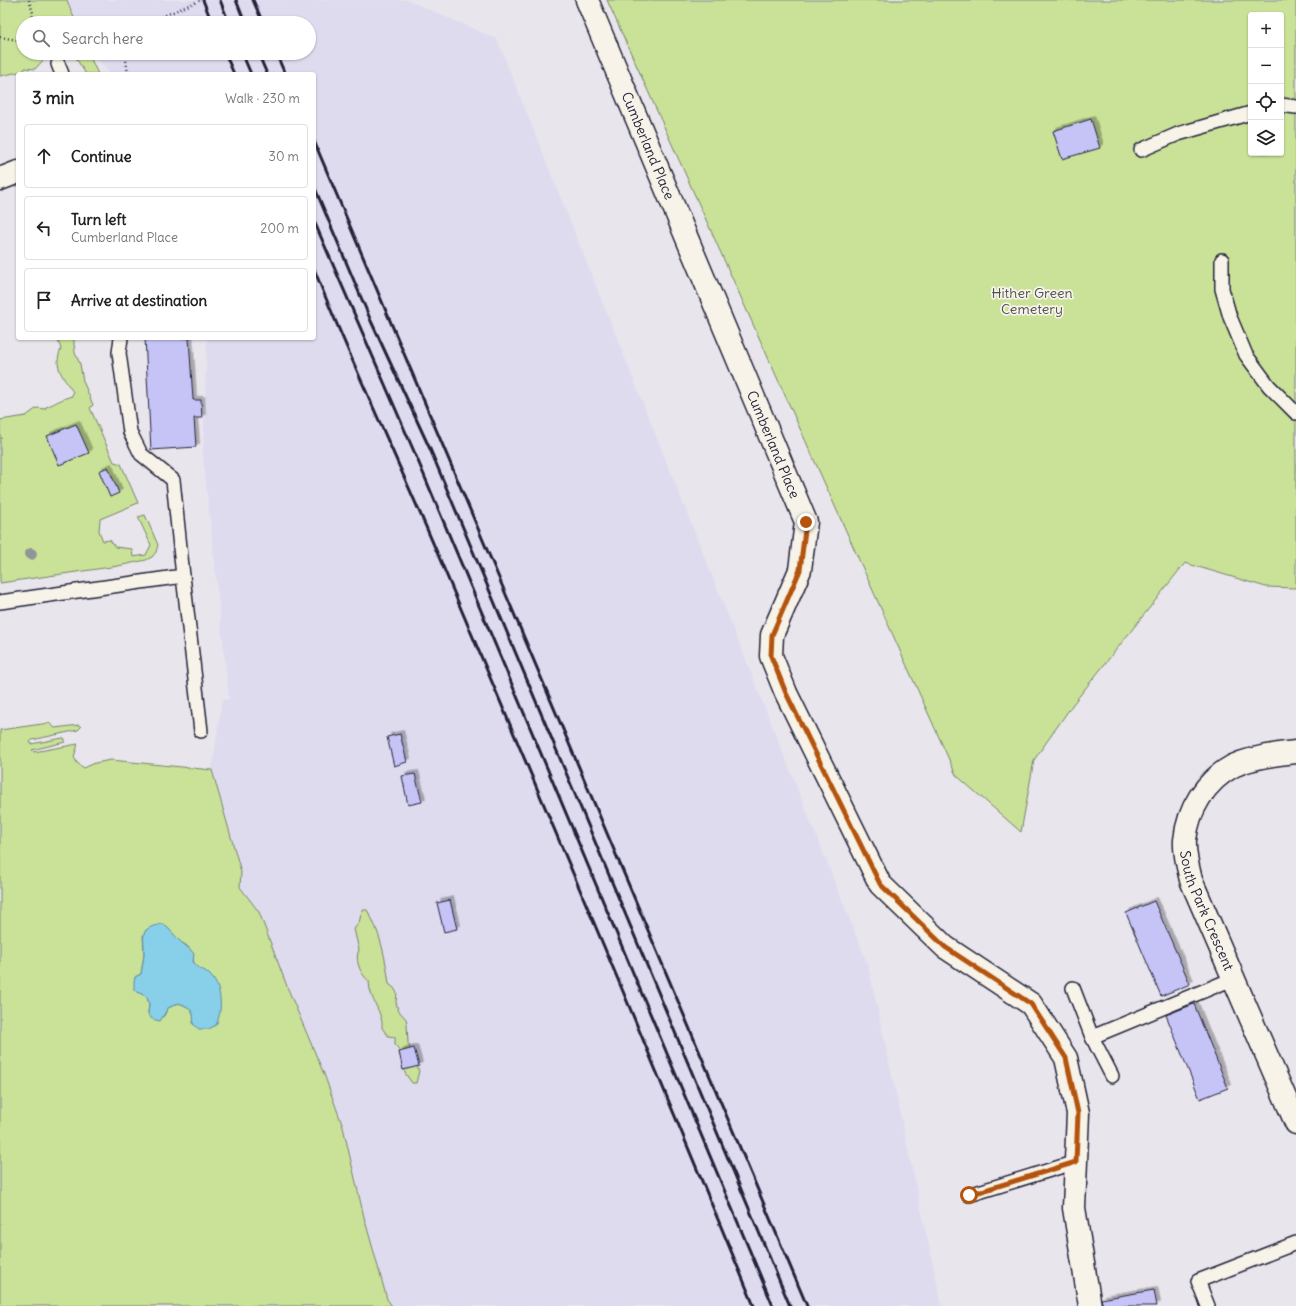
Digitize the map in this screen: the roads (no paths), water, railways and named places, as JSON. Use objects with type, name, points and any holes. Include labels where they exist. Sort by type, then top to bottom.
[{"type":"street","name":"Cumberland Place","points":[[587,0],[806,522],[800,570],[772,635],[771,656],[786,693],[880,884],[945,947],[1031,1004],[1066,1058],[1078,1113],[1074,1208],[1090,1306]]},
{"type":"street","points":[[0,179],[16,173]]},
{"type":"street","name":"South Park Crescent","points":[[1296,752],[1249,760],[1234,766],[1218,776],[1205,789],[1198,800],[1188,823],[1185,842],[1186,859],[1191,880],[1235,978],[1296,1122]]},
{"type":"lane","points":[[1284,105],[1296,107]]},
{"type":"lane","points":[[1141,150],[1178,134],[1248,114]]},
{"type":"lane","points":[[1222,260],[1222,289],[1230,317],[1246,355],[1269,386],[1296,413]]},
{"type":"lane","points":[[121,340],[120,353],[130,432],[141,454],[173,480],[201,731]]},
{"type":"lane","points":[[0,602],[183,576]]},
{"type":"lane","points":[[1092,1038],[1235,978]]},
{"type":"lane","points":[[1073,988],[1092,1038],[1112,1076]]},
{"type":"lane","points":[[969,1195],[1076,1162]]},
{"type":"lane","points":[[1208,1306],[1198,1281],[1296,1243]]},
{"type":"water","points":[[163,924],[189,948],[194,954],[193,962],[199,968],[208,973],[217,986],[220,999],[220,1013],[216,1025],[209,1029],[199,1029],[193,1024],[193,1013],[191,1010],[179,1003],[168,1008],[160,1021],[152,1019],[148,1014],[149,1004],[147,997],[134,990],[135,977],[141,974],[144,955],[144,934],[149,928]]},
{"type":"railway","points":[[203,0],[209,16]]},
{"type":"railway","points":[[220,0],[226,16]]},
{"type":"railway","points":[[236,0],[242,16]]},
{"type":"railway","points":[[253,0],[260,16]]},
{"type":"railway","points":[[228,60],[233,72]]},
{"type":"railway","points":[[245,60],[250,72]]},
{"type":"railway","points":[[261,60],[266,72]]},
{"type":"railway","points":[[279,60],[284,72]]},
{"type":"railway","points":[[316,146],[807,1306]]},
{"type":"railway","points":[[316,191],[371,321],[430,449],[790,1306]]},
{"type":"railway","points":[[316,226],[416,456],[773,1306]]},
{"type":"railway","points":[[316,274],[343,340],[436,550],[636,1022],[754,1306]]},
{"type":"park label","name":"Hither Green Cemetery","points":[[1032,302]]}]
